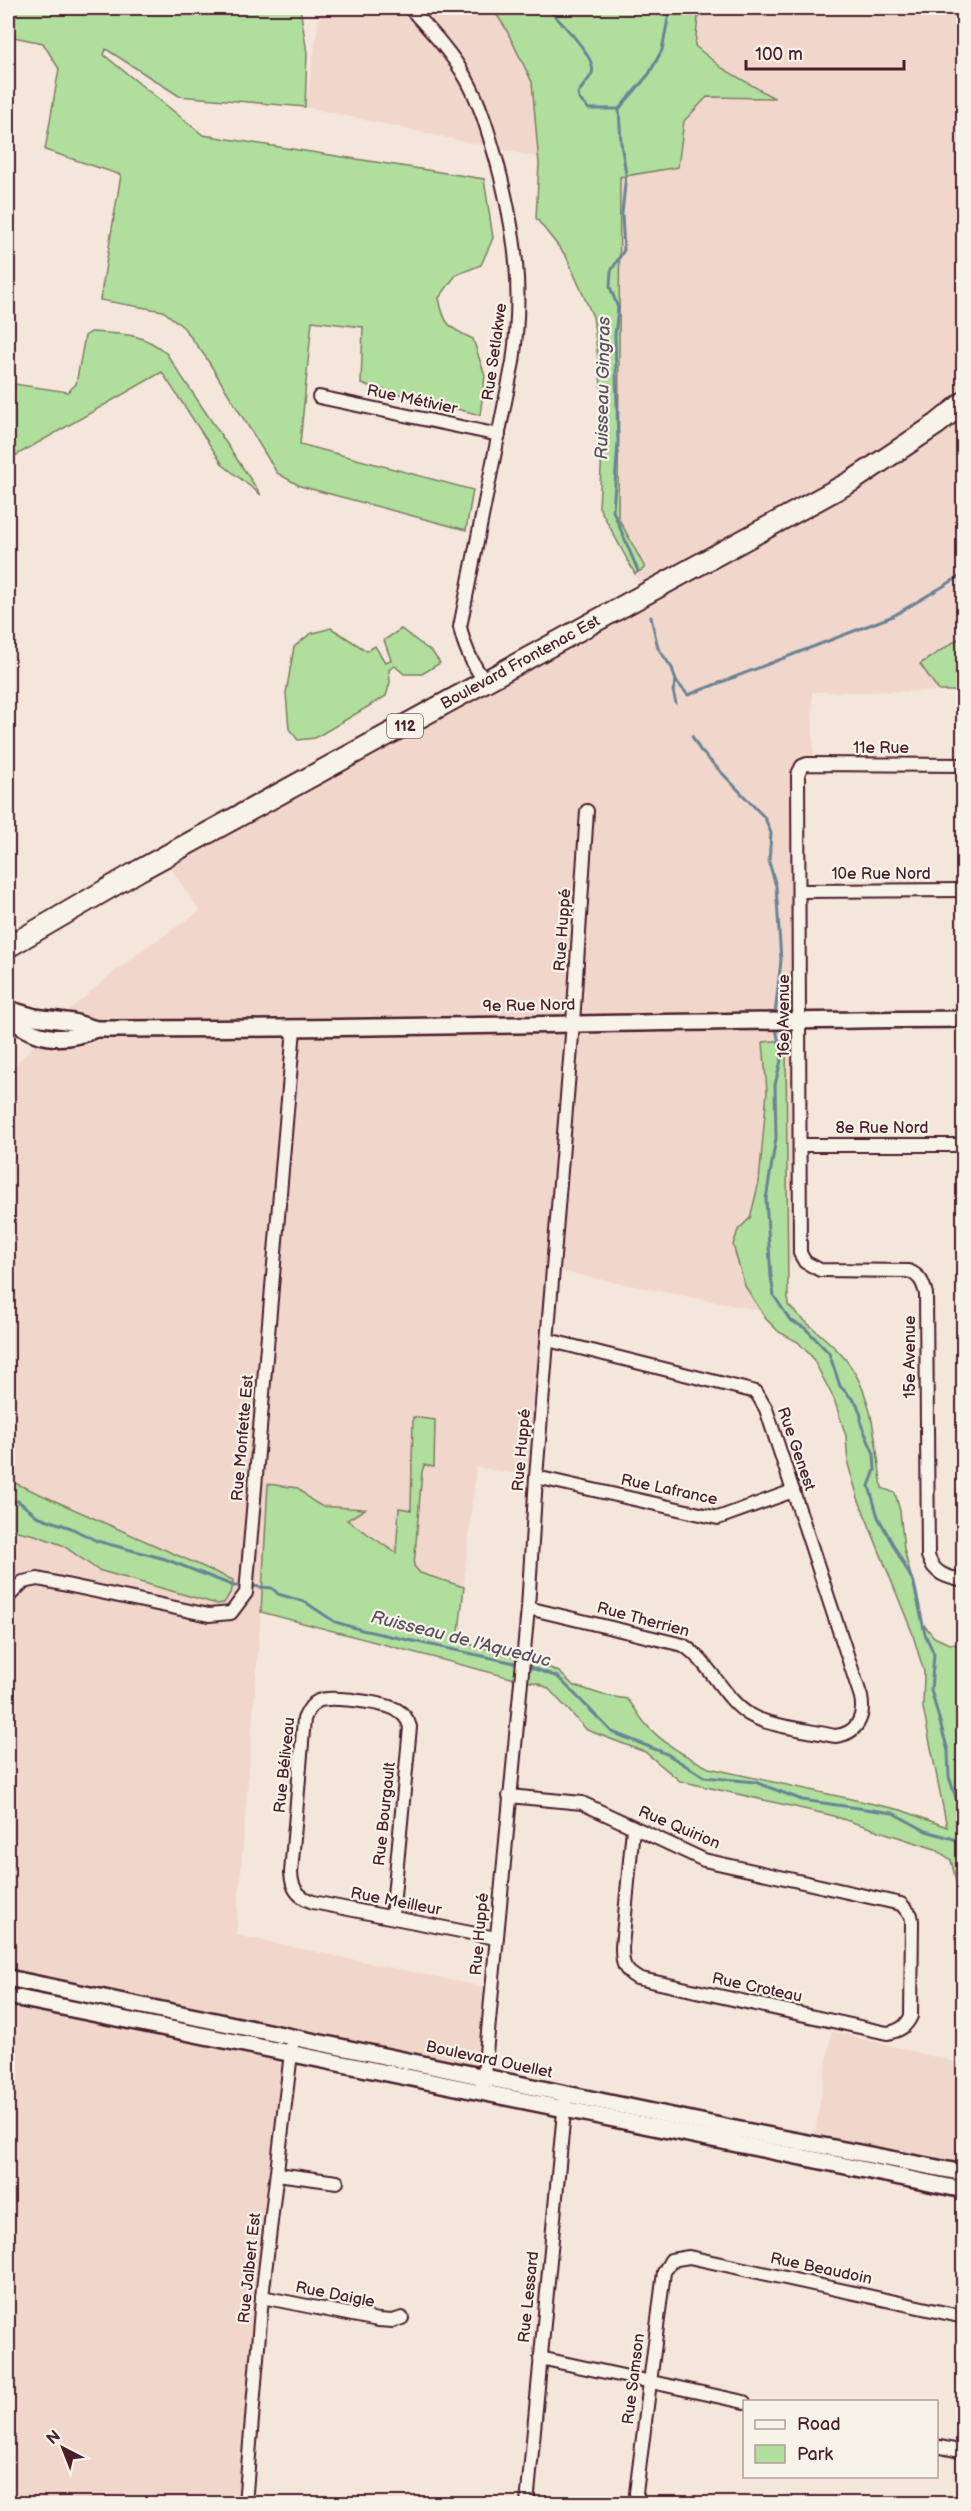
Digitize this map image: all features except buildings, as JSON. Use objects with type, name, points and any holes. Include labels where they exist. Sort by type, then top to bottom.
[{"type":"main road","name":"Boulevard Frontenac Est","points":[[8,947],[140,870],[852,481],[937,424],[963,402]]},
{"type":"street","name":"Rue Setlakwe","points":[[410,8],[441,43],[467,81],[490,137],[511,220],[519,285],[518,324],[513,362],[460,627],[463,642],[473,665],[485,682]]},
{"type":"street","name":"Rue Métivier","points":[[319,397],[499,435]]},
{"type":"street","name":"11e Rue","points":[[800,769],[807,764],[963,765]]},
{"type":"street","name":"16e Avenue","points":[[800,769],[800,1253],[805,1262]]},
{"type":"street","name":"Rue Huppé","points":[[483,2085],[521,1658],[528,1608],[587,811]]},
{"type":"street","name":"10e Rue Nord","points":[[800,891],[963,890]]},
{"type":"street","name":"9e Rue Nord","points":[[8,1009],[35,1017],[73,1022],[96,1029],[294,1029],[573,1023],[963,1019]]},
{"type":"street","name":"9e Rue Nord","points":[[8,1015],[24,1028],[49,1037],[78,1037],[96,1029]]},
{"type":"street","name":"Rue Monfette Est","points":[[8,1597],[23,1582],[38,1579],[209,1615],[220,1615],[231,1613],[246,1593],[294,1029]]},
{"type":"street","name":"8e Rue Nord","points":[[800,1145],[963,1145]]},
{"type":"street","name":"15e Avenue","points":[[805,1262],[820,1270],[909,1271],[917,1275],[923,1284],[926,1294],[928,1556],[931,1566],[937,1572],[947,1578],[963,1581]]},
{"type":"street","name":"Rue Genest","points":[[548,1340],[756,1392],[766,1409],[861,1697],[862,1714],[859,1723]]},
{"type":"street","name":"Rue Lafrance","points":[[536,1477],[718,1518],[793,1491]]},
{"type":"street","name":"Rue Therrien","points":[[528,1608],[683,1645],[704,1662],[744,1710],[759,1719],[835,1736],[844,1736],[859,1723]]},
{"type":"street","name":"Rue Béliveau","points":[[294,1890],[291,1873],[307,1712],[319,1701],[333,1698],[392,1707],[404,1715]]},
{"type":"street","name":"Rue Bourgault","points":[[392,1917],[410,1727],[404,1715]]},
{"type":"street","name":"Rue Quirion","points":[[509,1796],[582,1803],[704,1860],[901,1904],[906,1908]]},
{"type":"street","name":"Rue Croteau","points":[[633,1827],[622,1957],[628,1973],[636,1978],[878,2031],[896,2032],[911,2016],[912,1921],[906,1908]]},
{"type":"street","name":"Rue Meilleur","points":[[294,1890],[305,1899],[314,1902],[496,1938]]},
{"type":"street","name":"Boulevard Ouellet","points":[[8,1978],[293,2037],[483,2085],[564,2110],[963,2190]]},
{"type":"street","name":"Boulevard Ouellet","points":[[8,1996],[291,2054],[483,2085],[566,2094],[963,2173]]},
{"type":"street","name":"Rue Jalbert Est","points":[[245,2504],[262,2297],[293,2037]]},
{"type":"street","name":"Rue Lessard","points":[[527,2504],[566,2094]]},
{"type":"street","points":[[277,2174],[337,2182]]},
{"type":"street","name":"Rue Beaudoin","points":[[671,2260],[689,2257],[963,2317]]},
{"type":"street","name":"Rue Samson","points":[[640,2504],[636,2493],[664,2271],[671,2260]]},
{"type":"street","name":"Rue Daigle","points":[[262,2297],[378,2320],[393,2321],[402,2318]]},
{"type":"street","points":[[540,2358],[743,2402]]},
{"type":"street","points":[[938,2446],[963,2452]]},
{"type":"shaded area","points":[[321,8],[963,8],[963,691],[812,692],[814,764],[802,766],[800,1253],[789,1264],[788,1316],[553,1270],[536,1477],[476,1467],[458,1641],[261,1612],[236,1935],[492,1989],[482,2092],[292,2054],[245,2503],[8,2503],[8,1073],[58,1020],[107,978],[144,949],[200,911],[163,857],[645,594],[599,507],[616,174],[305,107]]},
{"type":"shaded area","points":[[832,2031],[963,2064],[963,2168],[814,2138]]},
{"type":"green space","points":[[8,8],[300,8],[307,53],[305,107],[179,96],[106,49],[104,55],[203,135],[484,179],[493,238],[481,265],[456,275],[439,298],[443,314],[449,324],[458,332],[473,339],[485,376],[480,415],[361,384],[363,327],[312,321],[300,444],[473,490],[466,530],[300,486],[277,473],[205,356],[183,327],[163,311],[100,300],[121,175],[45,150],[59,69],[43,43],[8,36]]},
{"type":"green space","points":[[492,8],[699,8],[695,46],[722,68],[774,98],[707,97],[684,121],[678,167],[620,177],[618,517],[645,568],[635,574],[599,507],[604,410],[593,317],[566,256],[536,218],[539,164],[532,82],[505,27]]},
{"type":"green space","points":[[91,332],[131,335],[148,341],[166,353],[261,495],[223,465],[162,372],[8,460],[8,383],[68,392],[76,384],[85,336]]},
{"type":"green space","points":[[331,628],[367,651],[375,646],[385,662],[391,660],[384,640],[401,629],[433,653],[440,663],[422,674],[404,674],[395,666],[389,670],[390,682],[386,696],[315,738],[298,740],[289,729],[286,693],[294,647],[310,634]]},
{"type":"green space","points":[[963,636],[963,691],[939,691],[920,664]]},
{"type":"green space","points":[[786,1040],[788,1305],[840,1353],[860,1383],[875,1434],[882,1488],[895,1493],[900,1511],[904,1549],[923,1624],[934,1637],[947,1643],[963,1646],[963,1911],[951,1860],[935,1849],[830,1815],[680,1781],[645,1752],[587,1730],[548,1688],[537,1683],[261,1612],[268,1484],[298,1488],[321,1506],[365,1509],[347,1520],[396,1553],[399,1508],[411,1510],[413,1417],[435,1420],[434,1467],[424,1465],[422,1472],[414,1566],[420,1573],[464,1587],[458,1641],[539,1663],[559,1672],[573,1685],[603,1695],[627,1699],[651,1730],[666,1743],[709,1768],[901,1810],[947,1827],[923,1708],[924,1672],[912,1632],[858,1498],[848,1464],[846,1436],[834,1399],[812,1357],[798,1342],[779,1332],[766,1319],[745,1286],[733,1245],[738,1230],[750,1218],[759,1182],[767,1091],[763,1042]]},
{"type":"green space","points":[[8,1209],[14,1211],[8,1338]]},
{"type":"green space","points":[[8,1480],[233,1580],[232,1590],[224,1603],[217,1604],[98,1570],[62,1545],[35,1535],[8,1529]]},
{"type":"waterway","name":"Ruisseau Gingras","points":[[547,8],[576,39],[592,66],[591,76],[578,93],[579,99],[589,109],[619,109]]},
{"type":"waterway","points":[[619,109],[649,74],[662,50],[670,8]]},
{"type":"waterway","name":"Ruisseau Gingras","points":[[619,109],[626,174],[622,214],[624,250],[611,271],[610,287],[618,308],[615,335],[618,442],[613,511],[638,571]]},
{"type":"waterway","points":[[676,681],[688,695],[893,616],[964,574]]},
{"type":"waterway","name":"Ruisseau Gingras","points":[[651,617],[658,648],[672,668],[676,681],[673,691],[676,703]]},
{"type":"waterway","name":"Ruisseau Gingras","points":[[692,736],[700,750],[765,818],[771,833],[769,862],[776,886],[781,960],[775,1015]]},
{"type":"waterway","name":"Ruisseau Gingras","points":[[775,1025],[782,1056],[775,1085],[776,1138],[766,1199],[774,1296],[790,1320],[805,1328],[829,1353],[840,1386],[857,1404],[861,1424],[874,1454],[875,1470],[869,1486],[878,1517],[914,1583],[925,1634],[934,1654],[931,1690],[948,1751],[949,1777],[958,1804],[958,1817],[964,1836]]},
{"type":"waterway","name":"Ruisseau de l'Aqueduc","points":[[8,1501],[18,1501],[37,1516],[71,1528],[97,1541],[165,1559],[234,1586],[243,1586]]},
{"type":"waterway","name":"Ruisseau de l'Aqueduc","points":[[250,1586],[272,1588],[278,1594],[305,1602],[335,1622],[362,1630],[519,1664]]},
{"type":"waterway","name":"Ruisseau de l'Aqueduc","points":[[526,1666],[558,1677],[612,1732],[667,1754],[704,1777],[755,1782],[802,1800],[893,1813],[926,1831],[964,1842]]}]
